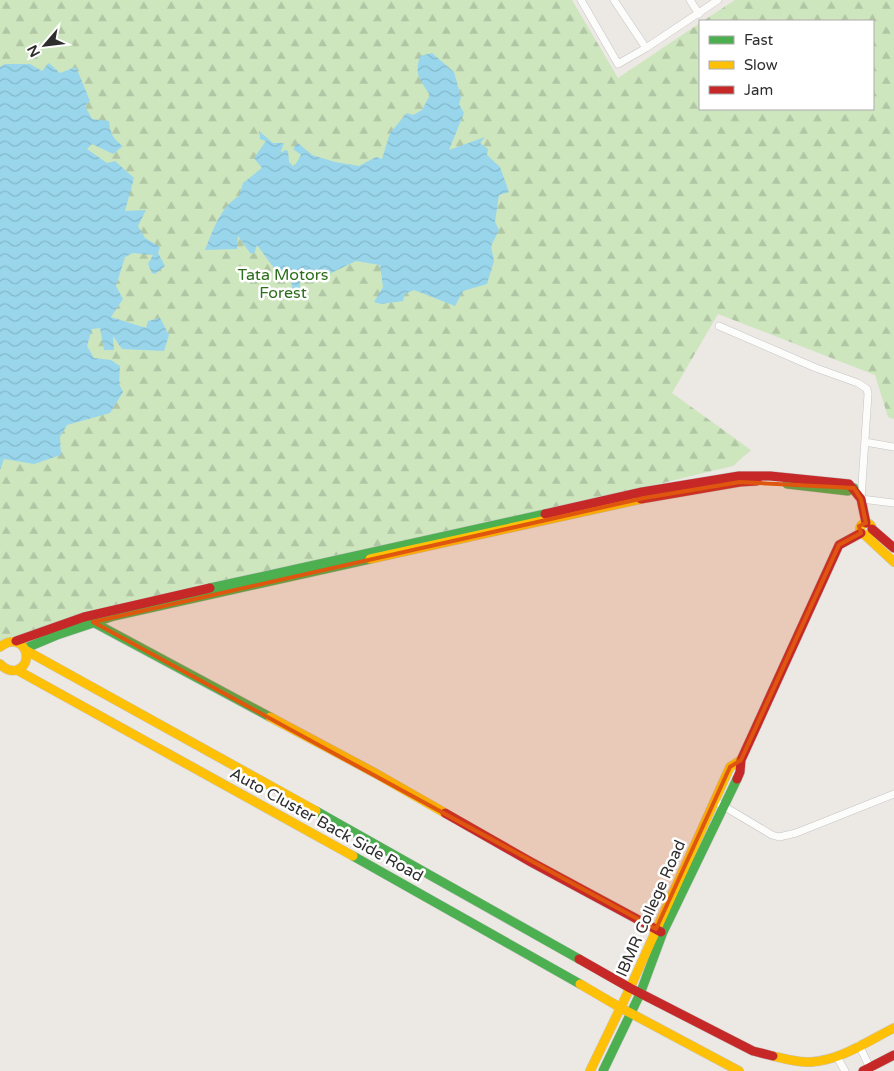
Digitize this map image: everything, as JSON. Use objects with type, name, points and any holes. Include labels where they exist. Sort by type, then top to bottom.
[{"type":"main road","points":[[0,647],[5,642],[16,641],[84,617],[739,476],[770,476],[849,484],[861,499],[866,530],[894,562]]},
{"type":"main road","points":[[866,530],[894,548]]},
{"type":"main road","name":"IBMR College Road","points":[[590,1071],[630,988],[724,806],[740,772],[741,760],[839,546],[866,530]]},
{"type":"main road","points":[[17,670],[25,665],[27,660],[26,650],[56,634],[93,622],[406,548]]},
{"type":"main road","points":[[84,617],[375,773],[458,821],[660,931]]},
{"type":"main road","name":"Auto Cluster Back Side Road","points":[[16,641],[26,650],[330,818],[640,994],[753,1051],[790,1060],[811,1062],[837,1057],[894,1028]]},
{"type":"main road","name":"Auto Cluster Back Side Road","points":[[2,669],[17,670],[63,694],[524,951],[621,1008],[740,1071]]},
{"type":"main road","name":"IBMR College Road","points":[[603,1071],[640,994],[660,931],[715,801],[730,768],[741,760]]},
{"type":"main road","points":[[868,1070],[894,1055]]},
{"type":"street","points":[[581,0],[618,64],[646,48],[718,0]]},
{"type":"street","points":[[614,0],[646,48]]},
{"type":"street","points":[[690,0],[699,14]]},
{"type":"street","points":[[719,326],[816,368],[864,386],[867,389],[861,499],[894,503]]},
{"type":"street","points":[[865,442],[894,447]]},
{"type":"street","points":[[715,801],[772,835],[779,837],[796,833],[894,794]]},
{"type":"street","points":[[859,1046],[868,1070]]},
{"type":"street","points":[[837,1057],[844,1071]]},
{"type":"highlighted area","points":[[740,482],[854,488],[861,499],[866,523],[859,526],[861,533],[839,545],[741,760],[730,767],[656,929],[93,622],[644,498]]},
{"type":"green space","name":"Tata Motors Forest","points":[[0,0],[572,0],[618,78],[699,24],[699,110],[874,110],[874,20],[705,20],[735,0],[894,0],[894,419],[888,417],[875,375],[718,314],[672,393],[751,450],[733,466],[0,643]]},
{"type":"water","points":[[432,53],[454,72],[461,97],[459,104],[464,113],[449,150],[485,137],[480,143],[488,149],[487,155],[500,167],[509,192],[499,195],[495,222],[499,230],[491,246],[494,261],[487,284],[463,291],[455,306],[414,290],[405,294],[403,301],[381,304],[374,302],[383,287],[380,265],[356,261],[325,276],[310,269],[313,283],[302,273],[298,296],[295,295],[291,284],[296,278],[274,268],[257,245],[254,254],[250,253],[238,236],[237,249],[205,250],[222,213],[239,196],[243,183],[262,168],[254,158],[266,141],[260,139],[259,131],[273,143],[284,143],[280,154],[285,150],[288,151],[289,162],[294,167],[301,155],[293,149],[298,143],[312,155],[335,162],[359,166],[376,157],[382,159],[390,133],[407,113],[413,115],[422,110],[430,95],[419,77],[418,63],[420,56]]},
{"type":"water","points":[[49,63],[60,73],[76,67],[90,101],[85,106],[92,119],[109,121],[113,135],[123,146],[113,154],[92,144],[87,149],[107,163],[115,161],[134,178],[125,211],[146,210],[138,226],[145,238],[160,247],[158,253],[165,266],[155,274],[152,273],[148,264],[153,255],[133,253],[125,257],[116,286],[123,299],[111,317],[146,328],[148,321],[160,318],[169,335],[164,351],[122,349],[113,336],[114,350],[104,350],[100,328],[92,329],[87,346],[94,358],[111,360],[120,366],[119,384],[123,392],[110,413],[67,425],[60,437],[61,455],[34,464],[4,459],[0,470],[0,67],[5,64],[30,64],[42,71]]},
{"type":"traffic: fast","points":[[787,484],[848,491],[854,488]]},
{"type":"traffic: fast","points":[[210,588],[545,514]]},
{"type":"traffic: fast","points":[[26,648],[57,635],[114,616],[370,559]]},
{"type":"traffic: fast","points":[[91,621],[270,717]]},
{"type":"traffic: fast","points":[[603,1071],[640,994],[663,932],[737,779]]},
{"type":"traffic: fast","points":[[316,811],[579,959]]},
{"type":"traffic: fast","points":[[353,856],[580,984]]},
{"type":"traffic: slow","points":[[370,559],[641,499]]},
{"type":"traffic: slow","points":[[866,523],[872,529],[866,535],[860,529],[866,523]]},
{"type":"traffic: slow","points":[[866,536],[894,562]]},
{"type":"traffic: slow","points":[[0,647],[15,642],[25,649],[26,655],[26,661],[17,670],[8,670],[0,664]]},
{"type":"traffic: slow","points":[[27,651],[316,811]]},
{"type":"traffic: slow","points":[[17,670],[353,856]]},
{"type":"traffic: slow","points":[[270,717],[445,813]]},
{"type":"traffic: slow","points":[[590,1071],[630,988],[730,767],[741,760]]},
{"type":"traffic: slow","points":[[580,984],[739,1071]]},
{"type":"traffic: slow","points":[[773,1056],[802,1062],[833,1058],[894,1028]]},
{"type":"traffic: jam","points":[[545,514],[642,492],[739,476],[770,476],[849,484],[861,499],[866,523]]},
{"type":"traffic: jam","points":[[641,499],[740,482],[757,481]]},
{"type":"traffic: jam","points":[[872,529],[894,548]]},
{"type":"traffic: jam","points":[[737,779],[741,760],[839,545],[861,533]]},
{"type":"traffic: jam","points":[[16,641],[84,617],[210,588]]},
{"type":"traffic: jam","points":[[445,813],[661,932]]},
{"type":"traffic: jam","points":[[579,959],[630,988],[753,1051],[773,1056]]},
{"type":"traffic: jam","points":[[863,1071],[894,1055]]}]
